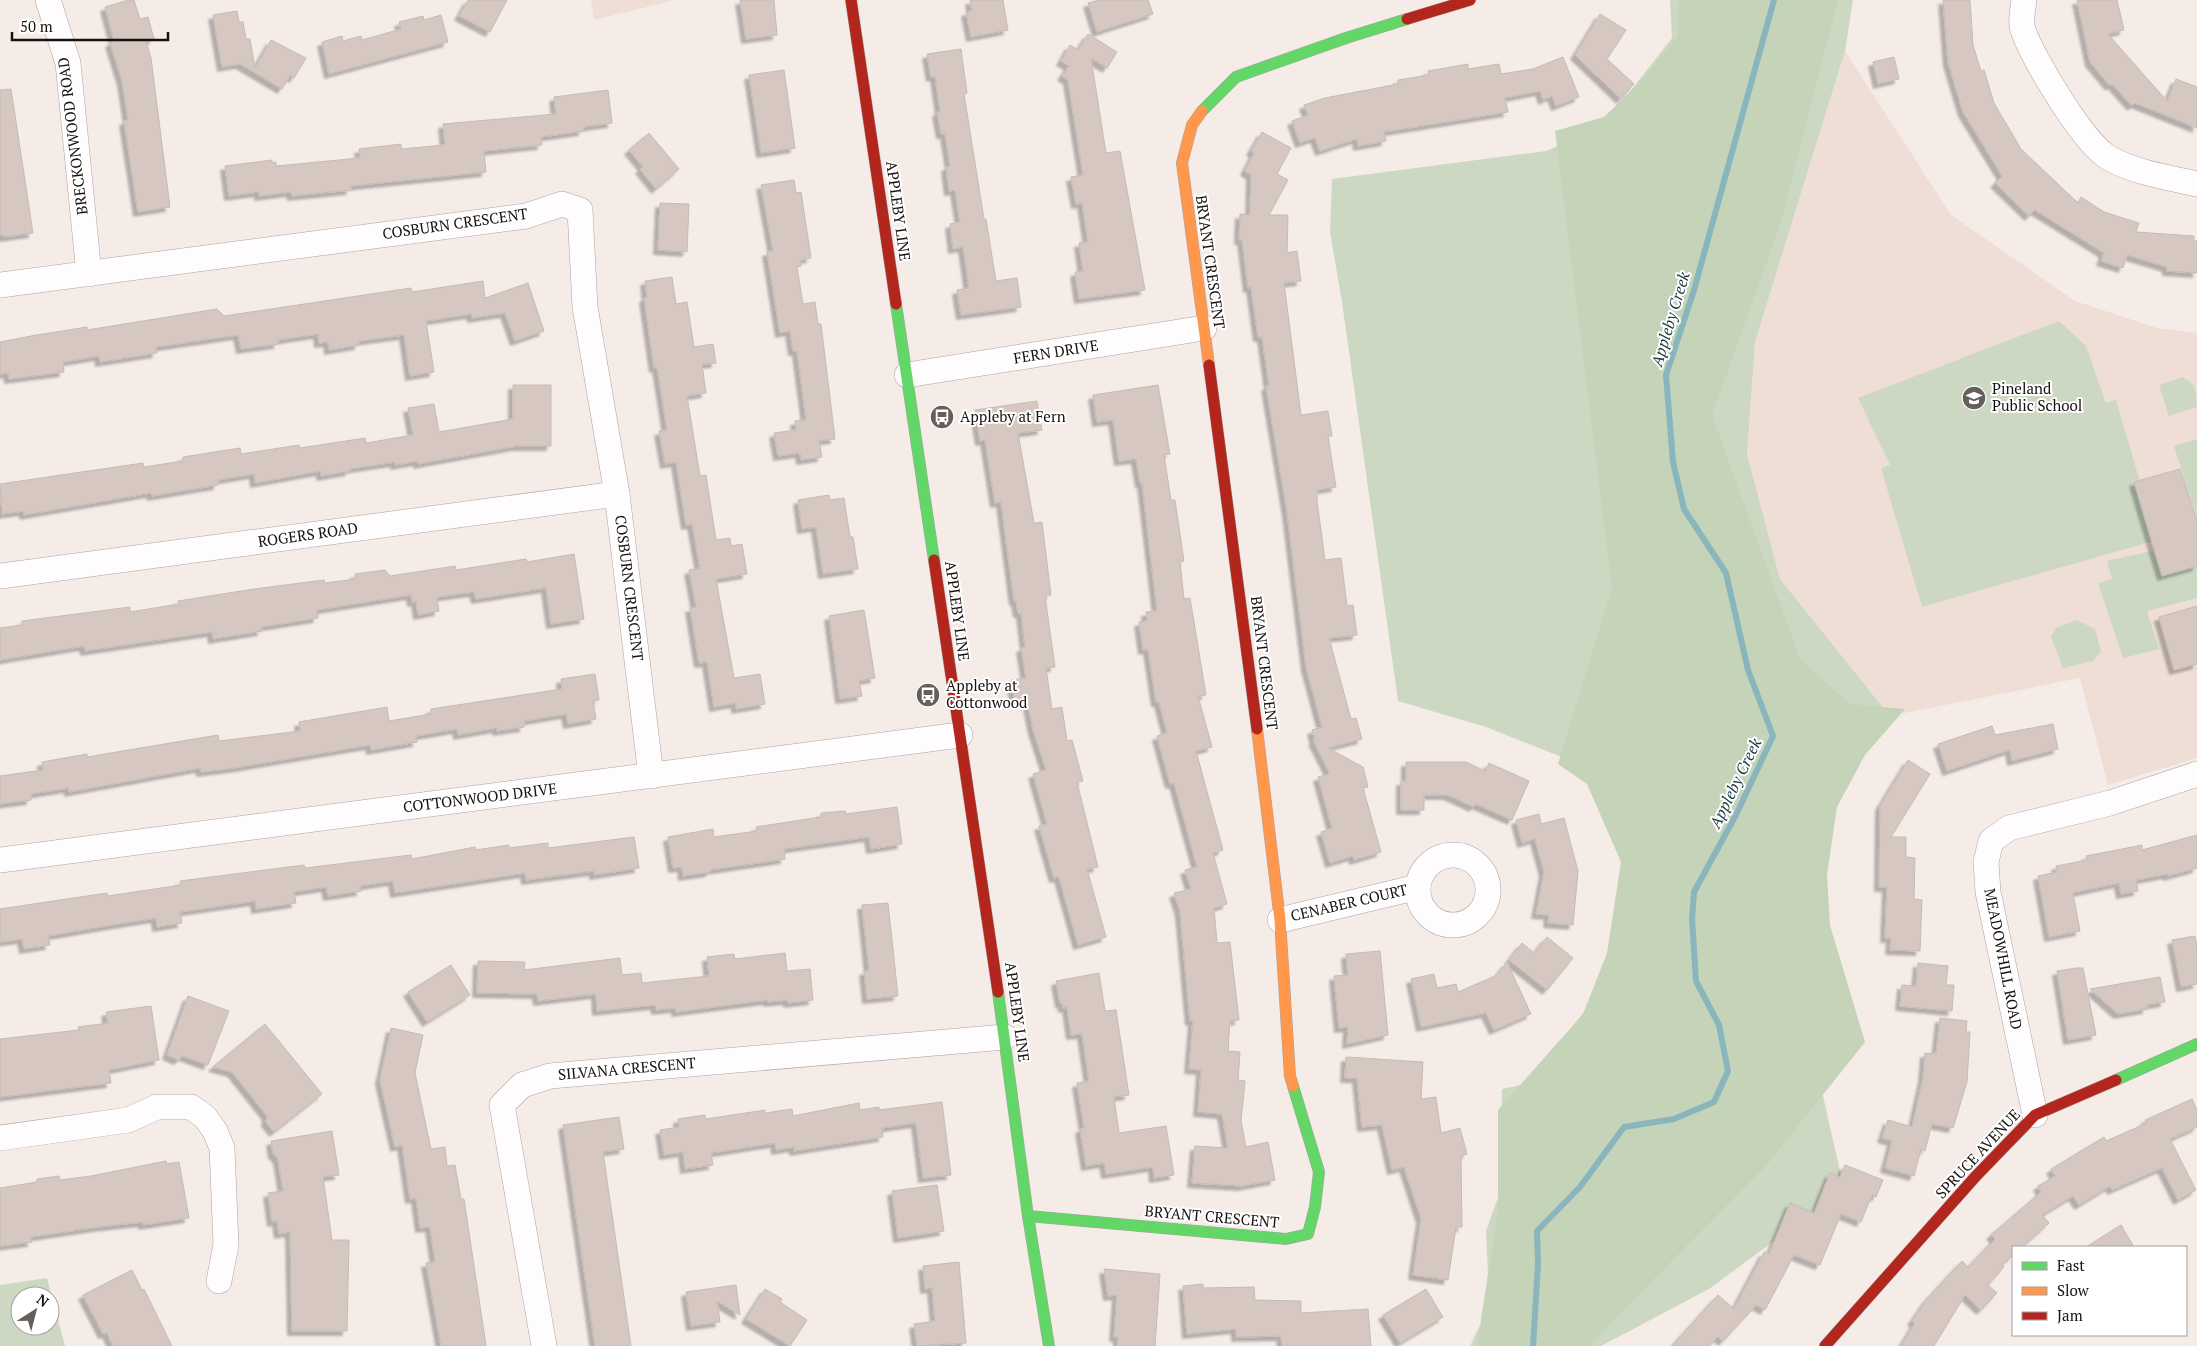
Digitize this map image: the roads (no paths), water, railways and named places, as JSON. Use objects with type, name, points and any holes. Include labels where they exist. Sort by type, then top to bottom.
[{"type":"street","name":"BRECKONWOOD ROAD","points":[[48,0],[68,63],[89,274]]},
{"type":"street","name":"APPLEBY LINE","points":[[851,0],[1005,1037],[1028,1216],[1049,1346]]},
{"type":"street","name":"BRYANT CRESCENT","points":[[1028,1216],[1286,1239],[1308,1234],[1315,1207],[1319,1172],[1290,1076],[1280,920],[1242,606],[1182,162],[1192,125],[1205,107],[1236,77],[1346,38],[1470,0]]},
{"type":"street","points":[[2024,0],[2022,28],[2046,75],[2077,124],[2096,145],[2109,158],[2146,172],[2197,184]]},
{"type":"street","name":"COSBURN CRESCENT","points":[[0,285],[526,216],[562,204],[580,210],[585,307],[617,494],[651,776]]},
{"type":"street","name":"FERN DRIVE","points":[[907,375],[1204,328]]},
{"type":"street","name":"ROGERS ROAD","points":[[0,576],[617,494]]},
{"type":"street","name":"COTTONWOOD DRIVE","points":[[0,860],[960,735]]},
{"type":"street","name":"MEADOWHILL ROAD","points":[[2035,1115],[1988,892],[1986,862],[1991,841],[2009,828],[2110,803],[2197,774]]},
{"type":"street","name":"CENABER COURT","points":[[1280,920],[1418,887]]},
{"type":"street","name":"SILVANA CRESCENT","points":[[544,1346],[502,1105],[522,1085],[550,1076],[1005,1037]]},
{"type":"street","name":"SPRUCE AVENUE","points":[[1826,1346],[1976,1176],[2035,1115],[2197,1044]]},
{"type":"street","points":[[0,1138],[128,1120],[157,1107],[191,1107],[205,1117],[215,1131],[222,1148],[226,1245],[220,1281]]},
{"type":"waterway","name":"Appleby Creek","points":[[1533,1346],[1538,1264],[1537,1231],[1580,1187],[1624,1127],[1674,1119],[1714,1102],[1728,1071],[1719,1025],[1696,981],[1692,919],[1694,892],[1736,815],[1773,736],[1748,670],[1726,573],[1684,509],[1673,462],[1666,375],[1694,290],[1774,0]]},
{"type":"place","name":"Pineland Public School","points":[[1974,398]]},
{"type":"place","name":"Appleby at Fern","points":[[942,417]]},
{"type":"place","name":"Appleby at Cottonwood","points":[[928,695]]}]
